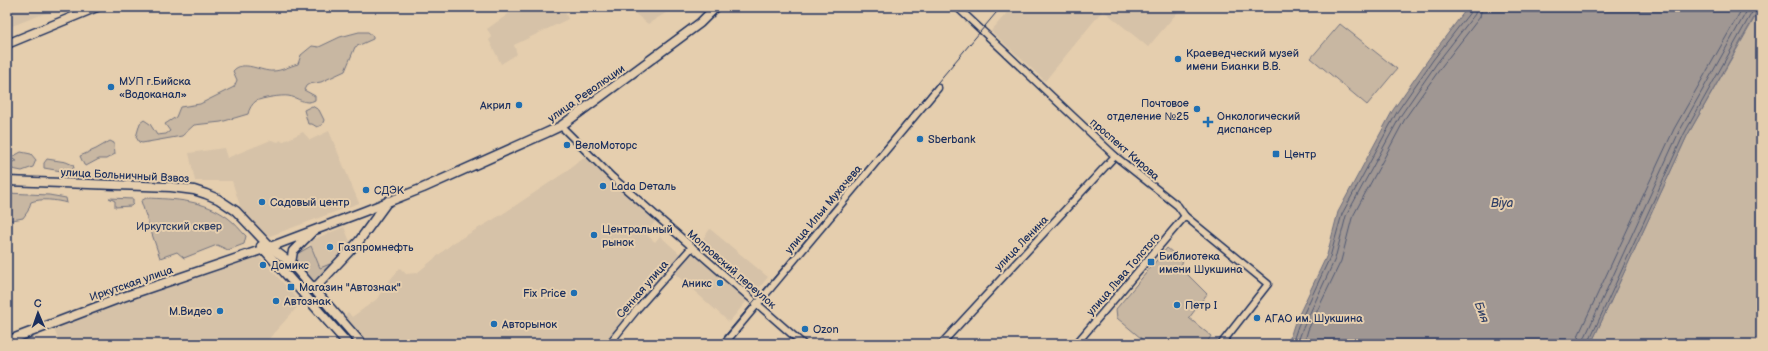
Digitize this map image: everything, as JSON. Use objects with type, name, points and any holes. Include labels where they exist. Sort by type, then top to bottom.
[{"type":"main road","points":[[7,44],[97,7]]},
{"type":"main road","name":"улица Революции","points":[[267,248],[423,188],[560,126],[700,23],[716,7]]},
{"type":"main road","name":"улица Больничный Взвоз","points":[[7,181],[157,186],[194,190],[218,199],[232,208],[244,219],[267,248]]},
{"type":"main road","name":"улица Больничный Взвоз","points":[[7,186],[157,192],[193,196],[215,204],[225,210],[267,248]]},
{"type":"main road","points":[[314,289],[360,241],[388,201]]},
{"type":"main road","points":[[291,263],[293,251],[314,230]]},
{"type":"main road","points":[[267,248],[291,263],[362,344]]},
{"type":"main road","points":[[267,248],[283,269],[348,344]]},
{"type":"main road","name":"Иркутская улица","points":[[7,341],[123,297],[267,248]]},
{"type":"main road","points":[[283,269],[281,264],[283,261],[291,263]]},
{"type":"street","name":"проспект Кирова","points":[[957,7],[1115,156],[1178,206],[1185,216],[1268,284],[1221,344]]},
{"type":"street","name":"улица Ильи Мухачева","points":[[724,344],[938,88]]},
{"type":"street","name":"Мопровский переулок","points":[[560,126],[612,178],[803,344]]},
{"type":"street","name":"улица Ленина","points":[[941,344],[991,289],[1050,228],[1115,156]]},
{"type":"street","name":"улица Льва Толстого","points":[[1076,344],[1185,216]]},
{"type":"street","name":"Сенная улица","points":[[609,344],[638,308],[692,247]]},
{"type":"shaded area","points":[[7,7],[61,7],[7,28]]},
{"type":"shaded area","points":[[518,7],[563,7],[568,19],[514,45],[517,54],[501,64],[489,40],[492,37],[487,29]]},
{"type":"shaded area","points":[[627,7],[675,7],[648,24]]},
{"type":"shaded area","points":[[1012,7],[1182,7],[1148,47],[1103,10],[1045,81],[991,31]]},
{"type":"shaded area","points":[[329,131],[359,203],[270,236],[266,235],[241,209],[232,181],[195,181],[189,153],[224,148],[227,158],[271,140],[278,142],[281,140],[282,142],[303,132],[310,140]]},
{"type":"shaded area","points":[[584,157],[587,157],[657,219],[647,235],[655,242],[660,236],[680,254],[604,344],[369,344],[344,316],[348,312],[352,317],[377,299],[384,287],[400,268],[406,274],[417,273],[453,243],[501,215],[567,171]]},
{"type":"shaded area","points":[[344,227],[351,244],[330,264],[320,268],[309,241]]},
{"type":"shaded area","points":[[710,229],[768,277],[755,293],[750,293],[699,247],[699,244]]},
{"type":"shaded area","points":[[691,252],[694,252],[745,298],[746,302],[729,322],[673,272]]},
{"type":"shaded area","points":[[256,256],[260,257],[301,303],[264,344],[60,344],[53,327],[122,301]]},
{"type":"green space","points":[[1761,7],[1761,344],[1591,344],[1687,136]]},
{"type":"green space","points":[[1340,24],[1397,69],[1367,105],[1311,58]]},
{"type":"green space","points":[[359,32],[368,32],[373,36],[373,39],[355,47],[345,71],[321,82],[306,86],[304,90],[315,96],[315,100],[311,102],[305,102],[285,96],[267,98],[256,101],[249,110],[248,114],[221,122],[194,125],[182,136],[142,143],[139,142],[136,137],[140,123],[144,120],[150,124],[157,135],[166,134],[170,131],[165,124],[176,117],[180,107],[200,104],[234,87],[237,80],[233,71],[237,68],[247,66],[268,71],[276,71],[298,64],[301,55],[312,46],[319,47],[340,37]]},
{"type":"green space","points":[[312,106],[319,110],[324,120],[322,125],[317,127],[312,124],[308,124],[304,110]]},
{"type":"green space","points":[[110,141],[114,143],[115,154],[106,159],[99,159],[86,166],[84,165],[80,156]]},
{"type":"green space","points":[[21,152],[31,154],[36,160],[33,167],[22,171],[7,168],[7,163],[17,161],[10,158]]},
{"type":"green space","points":[[47,159],[66,162],[73,165],[74,168],[67,172],[44,168],[44,163]]},
{"type":"green space","points":[[7,193],[49,195],[66,198],[67,203],[49,200],[31,202],[28,211],[23,218],[7,221]]},
{"type":"green space","points":[[109,198],[133,199],[133,204],[131,206],[115,207],[115,201]]},
{"type":"green space","name":"Иркутский сквер","points":[[146,198],[178,200],[209,207],[219,212],[235,224],[246,236],[244,244],[228,250],[217,245],[184,258],[177,252],[160,258],[141,201]]},
{"type":"green space","points":[[311,246],[320,268],[330,264],[332,267],[317,285],[296,260],[297,254]]},
{"type":"green space","points":[[1167,248],[1183,261],[1180,267],[1207,294],[1189,318],[1211,336],[1206,344],[1148,344],[1117,318],[1116,309]]},
{"type":"green space","points":[[293,270],[358,344],[352,344],[290,272]]},
{"type":"water","name":"Biya","points":[[1468,7],[1760,7],[1687,136],[1591,344],[1288,344],[1294,325],[1327,255],[1338,212],[1393,110],[1430,57]]},
{"type":"tram line","points":[[718,344],[1001,7]]},
{"type":"place","name":"Краеведческий музей имени Бианки В.В.","points":[[1178,59]]},
{"type":"place","name":"МУП г.Бийска «Водоканал»","points":[[111,87]]},
{"type":"place","name":"Акрил","points":[[519,105]]},
{"type":"place","name":"Почтовое отделение №25","points":[[1197,109]]},
{"type":"place","name":"Онкологический диспансер","points":[[1208,122]]},
{"type":"place","name":"Sberbank","points":[[920,139]]},
{"type":"place","name":"ВелоМоторс","points":[[567,145]]},
{"type":"place","name":"Центр","points":[[1276,154]]},
{"type":"place","name":"Lada Dеталь","points":[[603,186]]},
{"type":"place","name":"СДЭК","points":[[366,190]]},
{"type":"place","name":"Садовый центр","points":[[262,202]]},
{"type":"place","name":"Центральный рынок","points":[[594,235]]},
{"type":"place","name":"Газпромнефть","points":[[330,247]]},
{"type":"place","name":"Библиотека имени Шукшина","points":[[1151,262]]},
{"type":"place","name":"Домикс","points":[[263,265]]},
{"type":"place","name":"Аникс","points":[[720,283]]},
{"type":"place","name":"Магазин \"Автознак\"","points":[[291,287]]},
{"type":"place","name":"Fix Price","points":[[574,293]]},
{"type":"place","name":"Автознак","points":[[276,301]]},
{"type":"place","name":"Петр I","points":[[1177,305]]},
{"type":"place","name":"М.Видео","points":[[220,311]]},
{"type":"place","name":"АГАО им. Шукшина","points":[[1257,318]]},
{"type":"place","name":"Авторынок","points":[[494,324]]},
{"type":"place","name":"Ozon","points":[[805,329]]},
{"type":"water label","name":"Бия","points":[[1482,312]]}]
